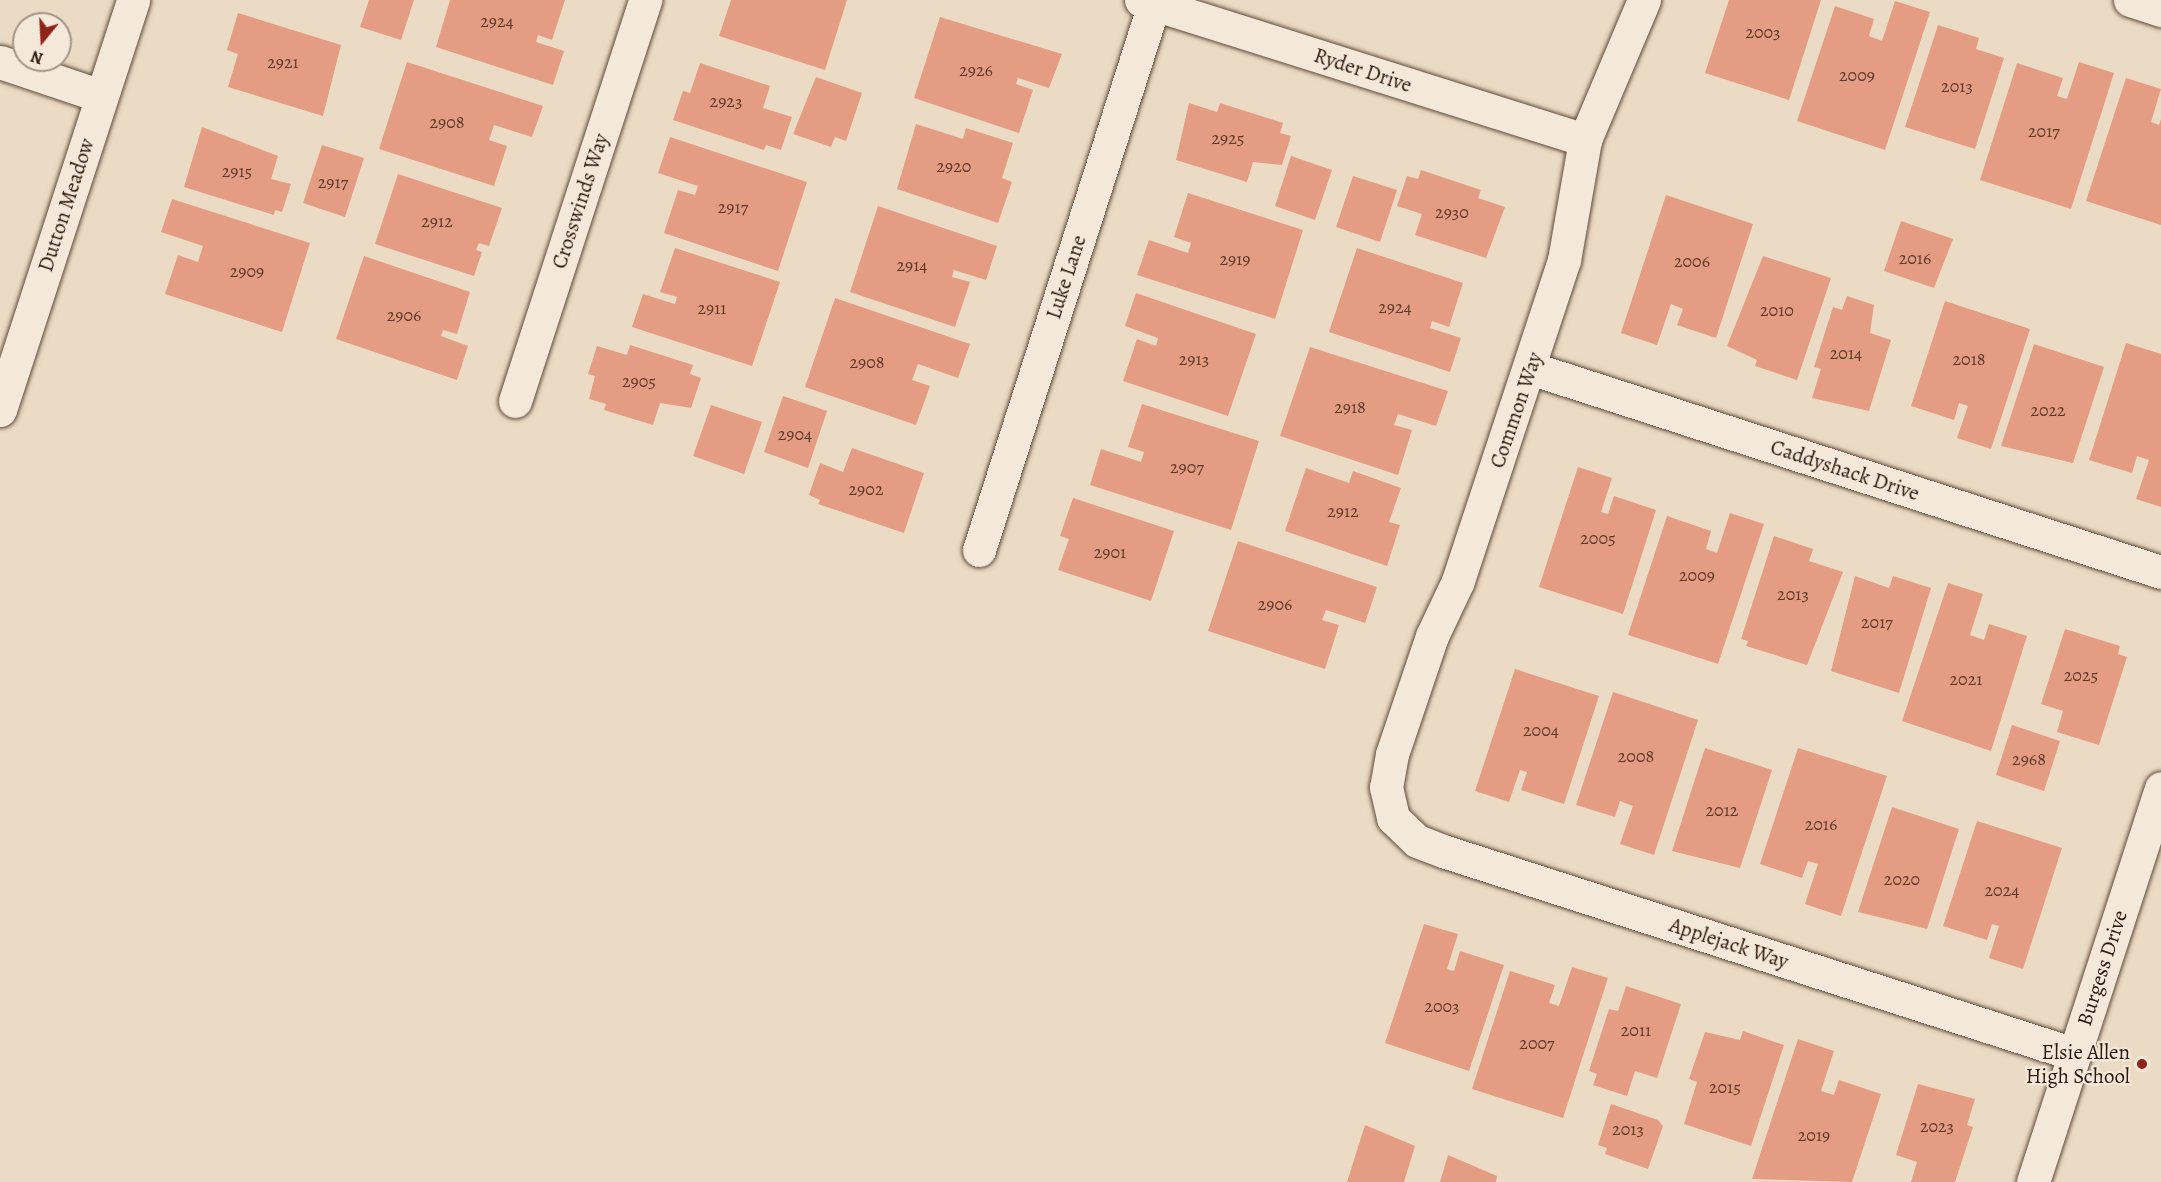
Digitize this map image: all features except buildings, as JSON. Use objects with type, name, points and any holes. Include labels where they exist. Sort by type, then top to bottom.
[{"type":"street","name":"Dutton Meadow","points":[[0,410],[132,0]]},
{"type":"street","name":"Crosswinds Way","points":[[515,401],[645,0]]},
{"type":"street","name":"Common Way","points":[[1393,818],[1386,787],[1392,754],[1530,368],[1564,260],[1585,140],[1644,0]]},
{"type":"street","points":[[2130,0],[2161,10]]},
{"type":"street","name":"Ryder Drive","points":[[1148,2],[1585,140]]},
{"type":"street","name":"Luke Lane","points":[[979,550],[1148,2]]},
{"type":"street","points":[[0,62],[101,96]]},
{"type":"street","name":"Caddyshack Drive","points":[[1530,368],[2161,572]]},
{"type":"street","name":"Burgess Drive","points":[[2033,1182],[2161,788]]},
{"type":"street","name":"Applejack Way","points":[[1393,818],[1417,841],[1446,852],[2073,1054]]},
{"type":"place","name":"Elsie Allen High School","points":[[2142,1064]]}]
